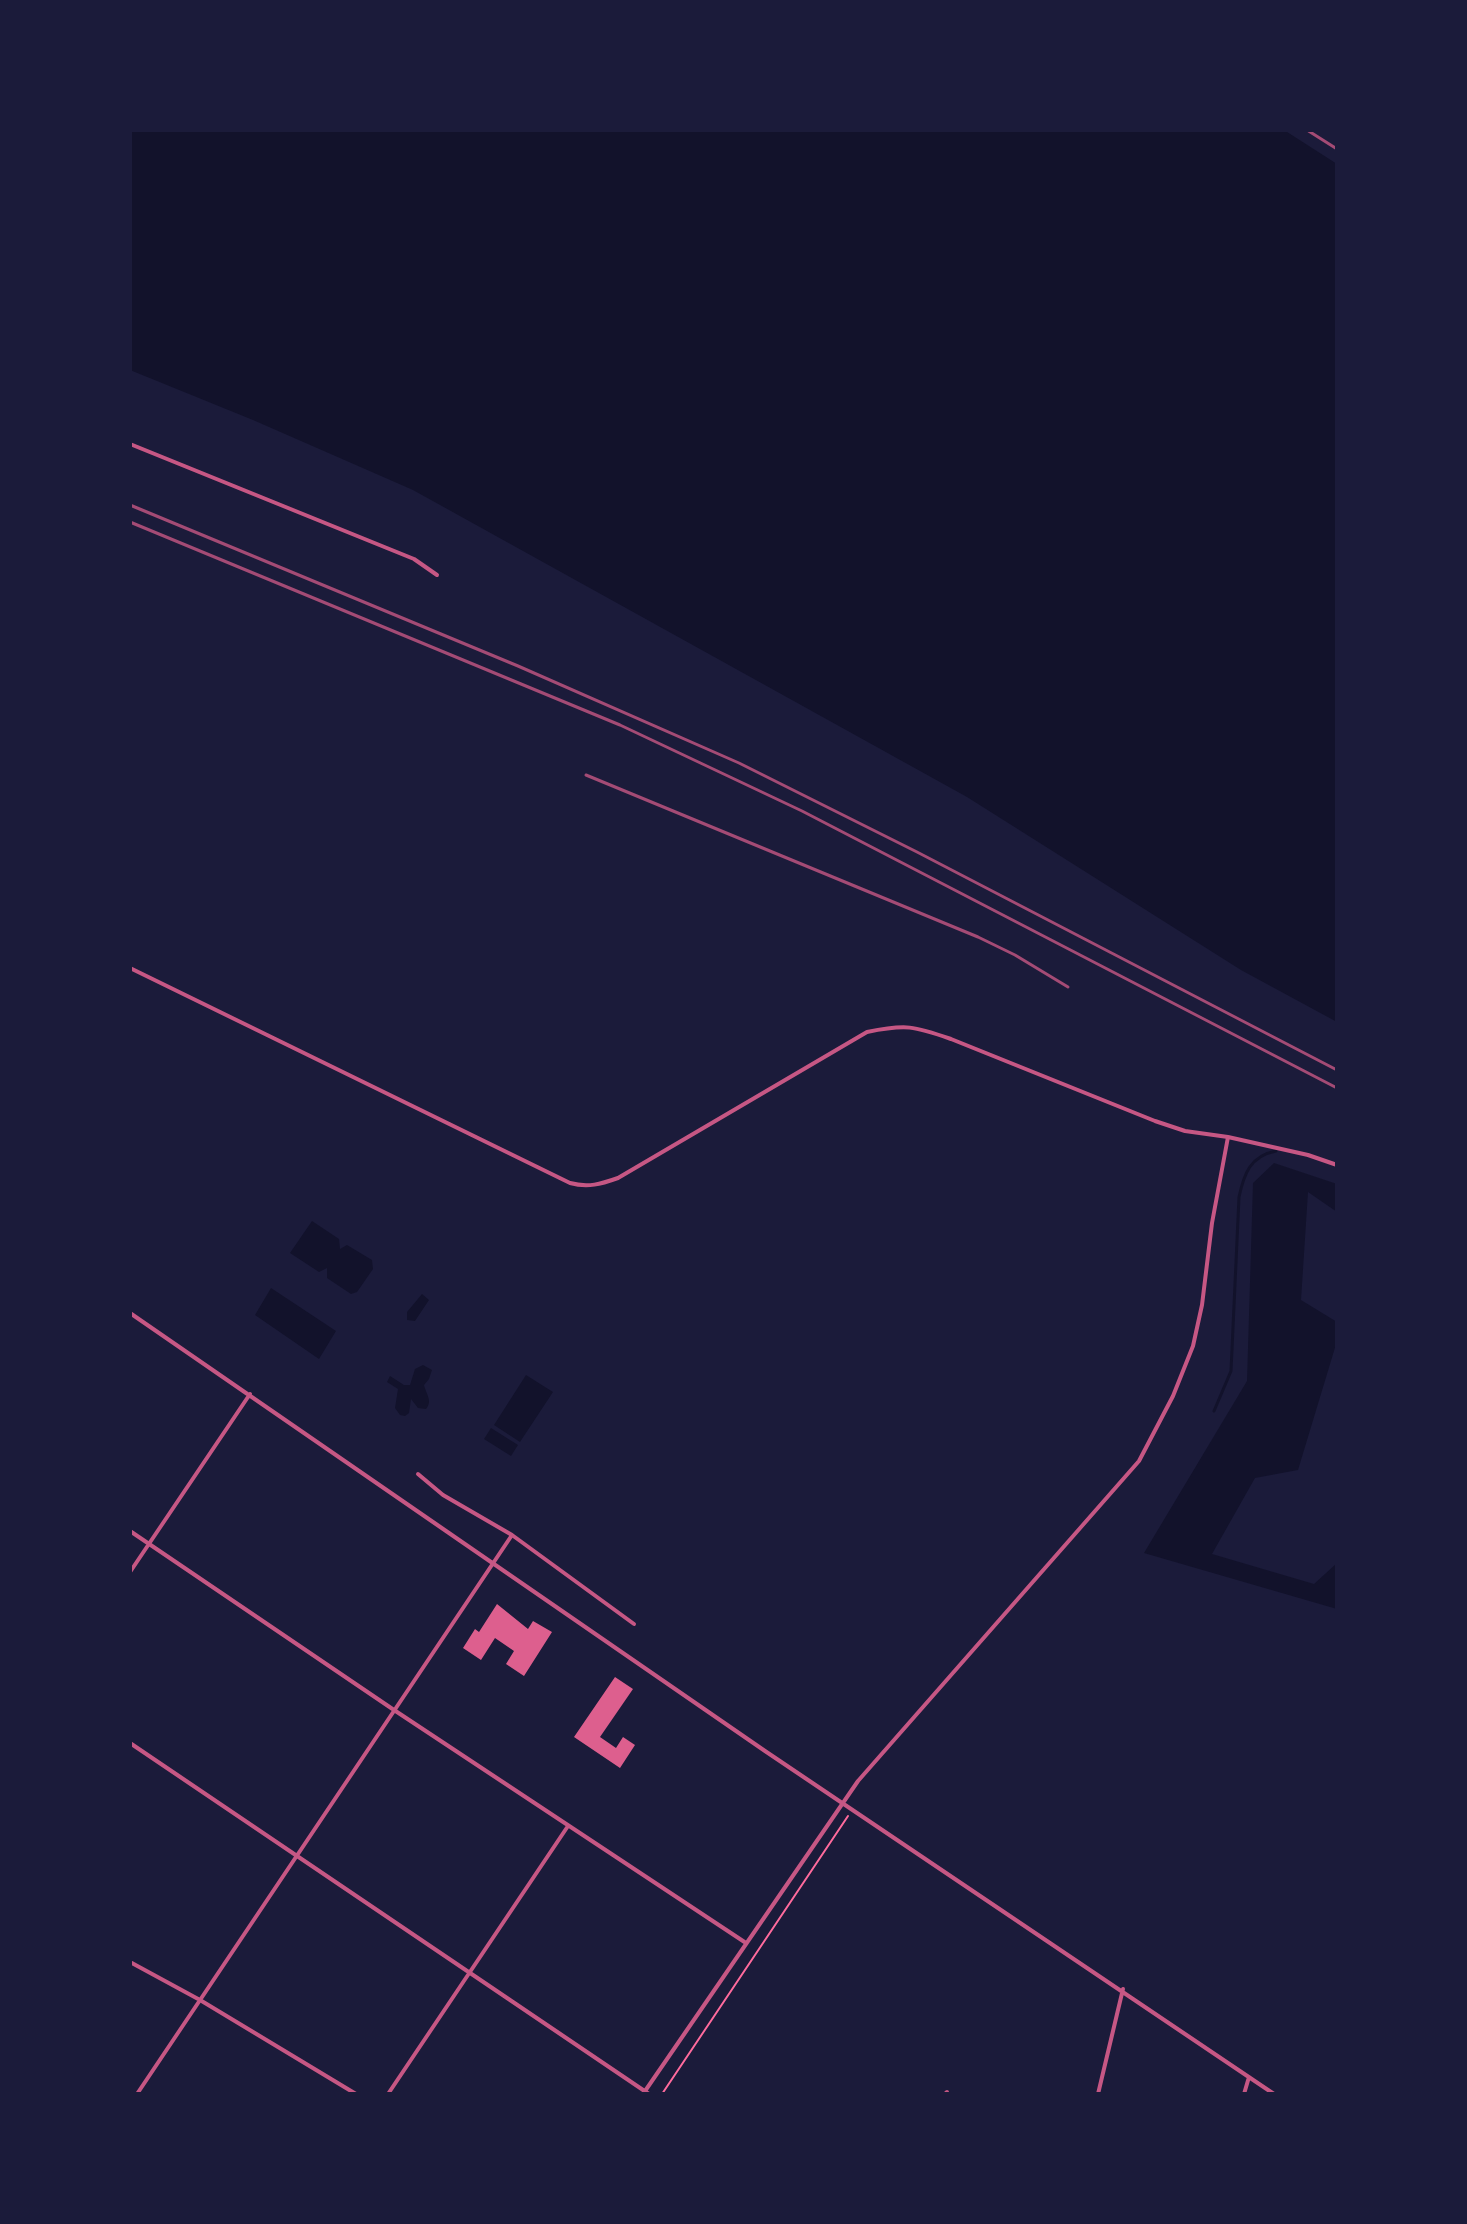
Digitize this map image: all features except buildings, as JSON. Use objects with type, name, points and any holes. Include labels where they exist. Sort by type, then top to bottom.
[{"type":"street","points":[[130,444],[414,559],[437,575]]},
{"type":"street","points":[[130,968],[570,1183],[582,1186],[618,1178],[867,1032],[899,1025],[951,1039],[1185,1131],[1228,1137],[1308,1155],[1337,1165]]},
{"type":"street","points":[[130,1743],[646,2093],[870,1765],[1132,1470],[1150,1444],[1187,1364],[1198,1329],[1213,1212],[1228,1137]]},
{"type":"street","points":[[130,1313],[493,1564],[1274,2094]]},
{"type":"street","points":[[130,1572],[250,1394]]},
{"type":"street","points":[[418,1474],[443,1495],[512,1535],[634,1624]]},
{"type":"street","points":[[130,1531],[747,1944]]},
{"type":"street","points":[[137,2094],[512,1535]]},
{"type":"street","points":[[388,2094],[568,1826]]},
{"type":"street","points":[[130,1962],[200,2000],[356,2094]]},
{"type":"street","points":[[1098,2094],[1123,1989]]},
{"type":"street","points":[[1244,2094],[1249,2077]]},
{"type":"path","points":[[662,2094],[853,1809]]},
{"type":"shaded area","points":[[130,130],[1284,130],[1337,164],[1337,1022],[1241,970],[967,797],[413,490],[130,370]]},
{"type":"shaded area","points":[[1274,1163],[1337,1184],[1337,1212],[1308,1192],[1301,1300],[1337,1322],[1337,1341],[1298,1470],[1255,1478],[1212,1554],[1314,1584],[1337,1563],[1337,1609],[1144,1553],[1247,1381],[1253,1183]]},
{"type":"shaded area","points":[[312,1221],[339,1239],[340,1249],[347,1245],[372,1260],[373,1269],[357,1292],[351,1294],[327,1278],[327,1268],[319,1272],[290,1253]]},
{"type":"shaded area","points":[[271,1288],[336,1331],[319,1359],[255,1315]]},
{"type":"shaded area","points":[[422,1294],[429,1300],[415,1321],[407,1320],[407,1312]]},
{"type":"shaded area","points":[[423,1365],[432,1370],[424,1385],[428,1406],[426,1409],[418,1408],[411,1399],[409,1413],[400,1415],[395,1408],[398,1389],[387,1382],[390,1376],[404,1385],[410,1385],[415,1369]]},
{"type":"shaded area","points":[[526,1375],[553,1392],[520,1442],[494,1425]]},
{"type":"shaded area","points":[[491,1428],[518,1445],[511,1456],[484,1439]]},
{"type":"waterway","points":[[1214,1411],[1231,1371],[1239,1197],[1246,1174],[1254,1162],[1276,1151]]},
{"type":"railway","points":[[1307,130],[1337,149]]},
{"type":"railway","points":[[130,505],[518,666],[739,763],[1337,1070]]},
{"type":"railway","points":[[130,522],[620,725],[802,811],[1337,1088]]},
{"type":"railway","points":[[586,775],[978,937],[1068,987]]}]
